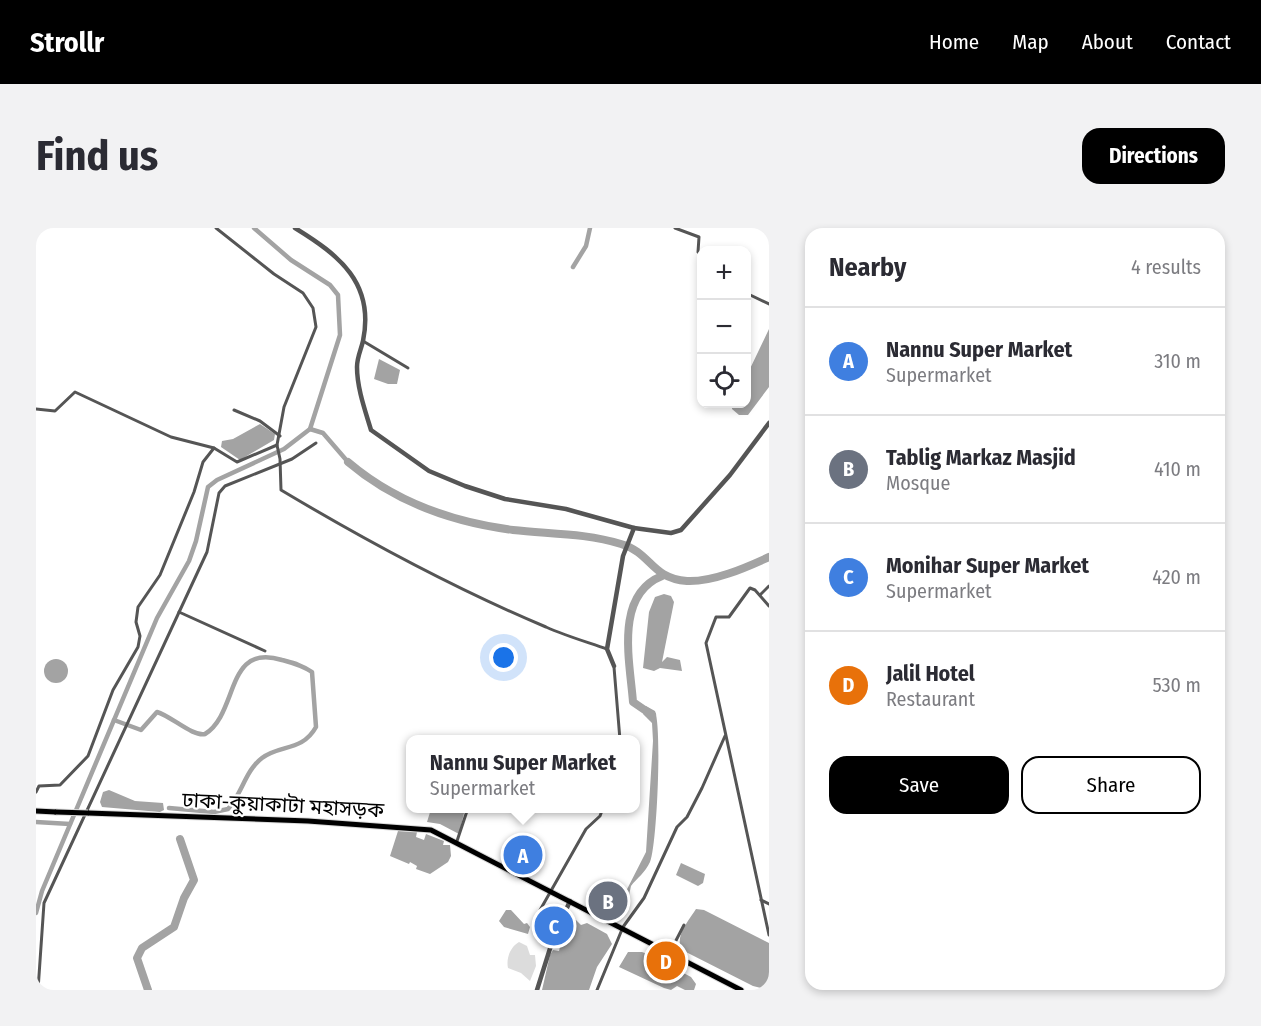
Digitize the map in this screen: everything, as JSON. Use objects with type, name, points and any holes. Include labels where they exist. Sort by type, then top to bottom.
[{"type":"main road","name":"ঢাকা-কুয়াকাটা মহাসড়ক","points":[[36,811],[423,828],[457,841],[741,990]]},
{"type":"street","points":[[216,228],[274,274],[303,293],[313,308],[316,327],[284,407],[277,445],[281,490],[336,523],[522,616],[607,649]]},
{"type":"street","points":[[295,228],[338,258],[364,295],[363,341],[357,368],[371,430],[410,459],[437,474],[505,499],[566,509],[634,528],[671,533],[681,530],[730,475],[769,423]]},
{"type":"street","points":[[675,228],[699,237],[698,246]]},
{"type":"street","points":[[751,294],[769,304]]},
{"type":"street","points":[[363,341],[408,368]]},
{"type":"street","points":[[36,409],[55,411],[75,392],[171,437],[214,448],[237,462],[277,445]]},
{"type":"street","points":[[234,410],[260,422],[280,436]]},
{"type":"street","points":[[38,990],[44,903],[207,552],[219,493],[225,486],[280,461],[299,456],[316,442]]},
{"type":"street","points":[[36,792],[39,786],[60,785],[88,756],[113,690],[140,641],[136,622],[138,607],[160,575],[194,492],[203,462],[214,448]]},
{"type":"street","points":[[620,735],[614,666],[607,649],[622,556],[629,535],[634,528]]},
{"type":"street","points":[[760,595],[769,586]]},
{"type":"street","points":[[769,606],[750,588],[729,617],[716,617],[706,639],[769,935]]},
{"type":"street","points":[[179,612],[265,651]]},
{"type":"street","points":[[597,990],[623,927],[644,898],[677,827],[687,817],[726,735]]},
{"type":"street","points":[[457,841],[466,813]]},
{"type":"street","points":[[535,919],[586,829],[601,813]]},
{"type":"street","points":[[761,900],[769,904]]},
{"type":"street","points":[[537,990],[570,901]]},
{"type":"street","points":[[670,952],[684,925]]},
{"type":"shaded area","points":[[769,329],[769,387],[748,415],[739,415],[732,408],[751,408],[751,367]]},
{"type":"shaded area","points":[[379,359],[400,370],[397,384],[388,384],[374,379]]},
{"type":"shaded area","points":[[260,424],[275,434],[274,440],[240,460],[221,447],[222,441],[233,439]]},
{"type":"shaded area","points":[[664,594],[671,596],[674,602],[662,662],[667,657],[680,660],[682,671],[660,668],[654,671],[643,668],[649,612],[655,597]]},
{"type":"shaded area","points":[[56,659],[64,663],[68,671],[64,679],[56,683],[48,679],[44,671],[48,663]]},
{"type":"shaded area","points":[[646,706],[655,711],[658,739],[657,811],[653,852],[648,866],[631,886],[626,909],[620,914],[621,901],[646,852],[653,741],[652,723],[643,714]]},
{"type":"shaded area","points":[[109,790],[135,801],[163,803],[164,810],[160,812],[102,807],[100,802],[103,792]]},
{"type":"shaded area","points":[[430,813],[464,813],[459,834],[440,824],[427,822]]},
{"type":"shaded area","points":[[398,831],[417,832],[416,837],[424,840],[426,834],[444,841],[443,845],[450,845],[451,856],[448,862],[430,874],[416,869],[417,866],[410,862],[409,864],[390,856]]},
{"type":"shaded area","points":[[681,863],[705,874],[703,883],[698,886],[676,875]]},
{"type":"shaded area","points":[[696,909],[704,910],[769,943],[769,990],[753,986],[682,950],[681,934]]},
{"type":"shaded area","points":[[506,910],[511,910],[524,924],[527,923],[530,927],[528,934],[504,927],[499,921]]},
{"type":"shaded area","points":[[576,920],[581,925],[587,923],[607,934],[612,944],[597,967],[589,990],[542,990],[550,955],[553,950],[559,951],[560,947],[556,942],[561,941],[570,923]]},
{"type":"shaded area","points":[[519,942],[527,946],[530,955],[535,955],[536,966],[530,981],[521,973],[508,968],[509,954]]},
{"type":"shaded area","points":[[628,952],[642,952],[658,958],[656,965],[660,967],[663,962],[691,977],[696,984],[694,990],[685,990],[677,986],[671,990],[664,988],[619,967]]},
{"type":"waterway","points":[[254,228],[291,260],[330,285],[338,295],[340,335],[310,429]]},
{"type":"waterway","points":[[573,267],[586,246],[590,228]]},
{"type":"waterway","points":[[36,913],[42,891],[157,618],[189,561],[196,541],[208,487],[217,480],[284,449],[310,429],[323,433],[348,462]]},
{"type":"waterway","points":[[348,462],[385,488],[446,516],[513,530],[608,540],[631,548],[665,575],[675,579],[697,581],[718,577],[769,557]]},
{"type":"waterway","points":[[652,715],[633,702],[628,631],[637,598],[647,585],[662,576]]},
{"type":"waterway","points":[[114,720],[141,730],[157,712],[194,732],[205,734],[216,724],[235,682],[251,661],[264,657],[282,660],[312,672],[316,727],[310,735],[298,744],[269,754],[256,763],[228,809],[214,812],[169,808]]},
{"type":"waterway","points":[[36,822],[70,824]]},
{"type":"waterway","points":[[148,990],[137,958],[142,948],[174,927],[184,898],[194,880],[180,839]]},
{"type":"place","name":"Nannu Super Market","points":[[523,855]]},
{"type":"place","name":"Tablig Markaz Masjid","points":[[608,901]]},
{"type":"place","name":"Monihar Super Market","points":[[554,926]]},
{"type":"place","name":"Jalil Hotel","points":[[666,961]]}]
